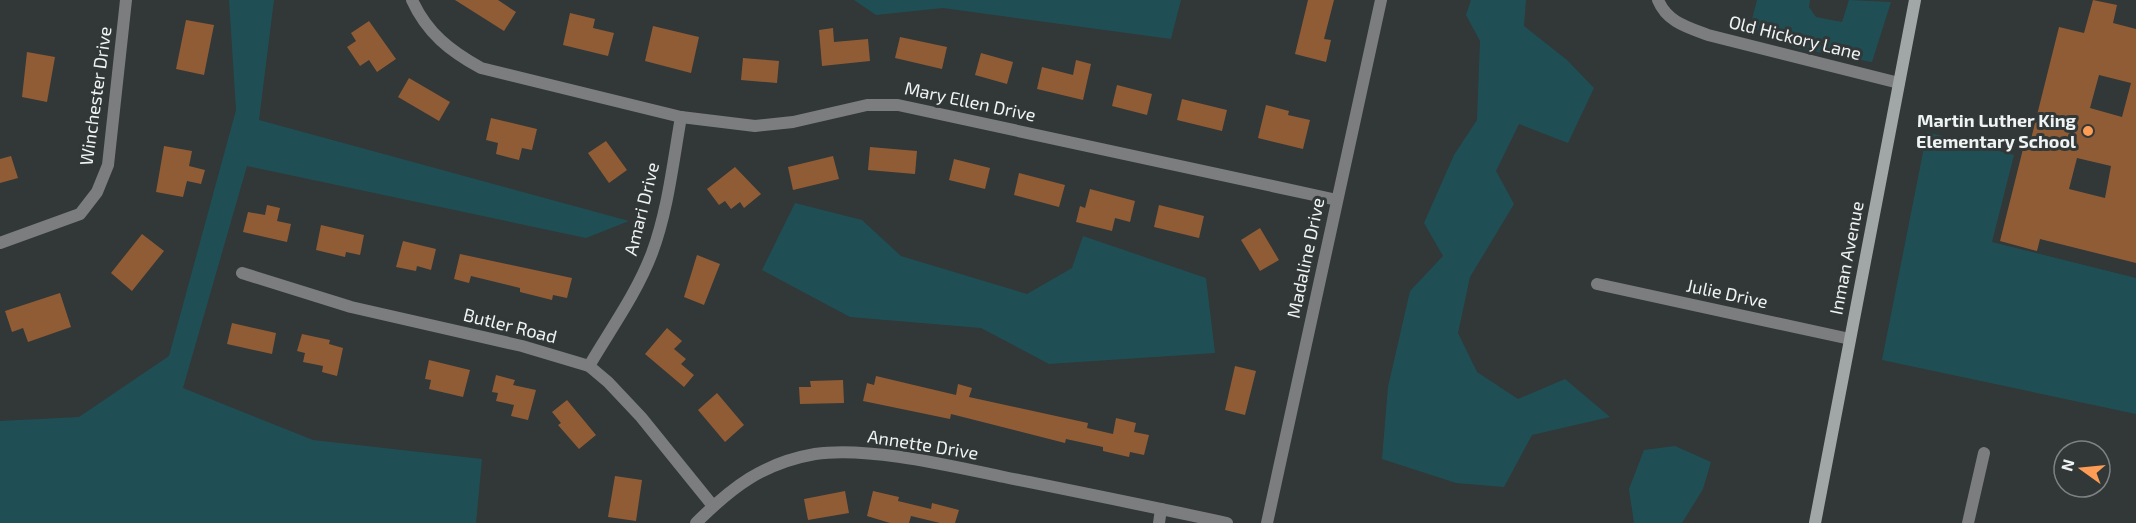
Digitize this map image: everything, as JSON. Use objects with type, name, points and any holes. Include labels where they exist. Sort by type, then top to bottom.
[{"type":"main road","name":"Inman Avenue","points":[[1815,523],[1915,0]]},
{"type":"street","name":"Winchester Drive","points":[[0,243],[80,214],[97,192],[108,165],[126,0]]},
{"type":"street","name":"Mary Ellen Drive","points":[[412,0],[428,28],[453,53],[481,68],[681,117],[755,126],[794,122],[832,111],[867,105],[898,105],[1337,200]]},
{"type":"street","name":"Madaline Drive","points":[[1267,523],[1382,0]]},
{"type":"street","name":"Old Hickory Lane","points":[[1658,0],[1663,11],[1680,24],[1708,35],[1899,83]]},
{"type":"street","name":"Amari Drive","points":[[589,366],[645,270],[653,251],[666,201],[681,117]]},
{"type":"street","name":"Butler Road","points":[[242,273],[351,308],[522,346],[589,366],[608,382],[641,417],[713,506]]},
{"type":"street","name":"Julie Drive","points":[[1597,284],[1850,339]]},
{"type":"street","name":"Annette Drive","points":[[696,523],[729,490],[773,465],[815,454],[850,451],[955,467],[1227,523]]},
{"type":"street","points":[[1968,523],[1984,453]]},
{"type":"street","points":[[1159,523],[1161,509]]},
{"type":"shaded area","points":[[229,0],[274,0],[259,120],[629,221],[586,238],[247,166],[183,388],[313,440],[482,459],[476,523],[0,523],[0,421],[79,417],[169,356],[236,110]]},
{"type":"shaded area","points":[[854,0],[1181,0],[1171,39],[943,8],[876,15]]},
{"type":"shaded area","points":[[1471,0],[1526,0],[1524,26],[1567,60],[1594,88],[1568,143],[1519,124],[1496,171],[1514,204],[1470,277],[1458,333],[1477,372],[1518,399],[1565,379],[1610,417],[1532,435],[1504,487],[1456,483],[1382,459],[1388,387],[1410,291],[1443,256],[1424,223],[1454,155],[1477,120],[1480,41],[1466,15]]},
{"type":"shaded area","points":[[1757,0],[1810,0],[1809,7],[1816,17],[1842,22],[1849,0],[1891,2],[1872,62],[1795,48],[1750,27]]},
{"type":"shaded area","points":[[1927,132],[2014,155],[1992,242],[2136,278],[2136,414],[1882,360]]},
{"type":"shaded area","points":[[795,203],[862,220],[901,256],[1027,294],[1072,268],[1083,236],[1206,278],[1215,353],[1049,364],[981,328],[850,317],[762,270]]},
{"type":"shaded area","points":[[1675,446],[1711,462],[1703,489],[1682,523],[1634,523],[1629,489],[1644,450]]},
{"type":"building","points":[[455,0],[498,0],[516,12],[504,31]]},
{"type":"building","points":[[1308,0],[1334,0],[1324,39],[1331,40],[1326,62],[1295,54]]},
{"type":"building","name":"Martin Luther King Elementary School","points":[[2093,0],[2117,5],[2113,23],[2136,29],[2136,263],[2040,239],[2037,251],[2000,241],[2026,137],[2031,139],[2059,27],[2084,33]],"holes":[[[2099,75],[2131,83],[2122,117],[2090,108]],[[2077,158],[2111,166],[2105,198],[2069,189]]]},
{"type":"building","points":[[570,13],[595,19],[593,28],[614,33],[608,56],[563,45]]},
{"type":"building","points":[[186,20],[214,25],[204,75],[176,69]]},
{"type":"building","points":[[369,21],[396,59],[377,72],[369,60],[360,66],[347,47],[356,41],[351,33]]},
{"type":"building","points":[[653,26],[699,37],[691,73],[645,61]]},
{"type":"building","points":[[833,28],[834,42],[868,39],[870,61],[822,66],[819,30]]},
{"type":"building","points":[[900,37],[947,47],[942,69],[895,58]]},
{"type":"building","points":[[27,52],[55,57],[47,102],[22,97]]},
{"type":"building","points":[[981,53],[1013,62],[1007,84],[975,75]]},
{"type":"building","points":[[743,58],[779,61],[777,83],[741,80]]},
{"type":"building","points":[[1076,60],[1091,64],[1083,100],[1037,89],[1042,67],[1073,75]]},
{"type":"building","points":[[409,78],[450,102],[439,121],[398,97]]},
{"type":"building","points":[[1117,85],[1152,94],[1147,115],[1112,106]]},
{"type":"building","points":[[1182,99],[1227,110],[1222,131],[1177,120]]},
{"type":"building","points":[[1266,105],[1289,111],[1288,115],[1310,120],[1303,149],[1258,138]]},
{"type":"building","points":[[491,118],[537,129],[532,150],[522,148],[519,160],[496,154],[498,143],[486,140]]},
{"type":"building","points":[[606,141],[627,170],[609,183],[588,153]]},
{"type":"building","points":[[164,146],[192,151],[189,166],[205,170],[201,184],[187,181],[183,197],[156,192]]},
{"type":"building","points":[[870,147],[917,151],[915,174],[868,170]]},
{"type":"building","points":[[11,156],[18,178],[0,183],[0,159]]},
{"type":"building","points":[[833,156],[839,179],[793,190],[788,167]]},
{"type":"building","points":[[954,159],[990,168],[985,189],[949,180]]},
{"type":"building","points":[[735,167],[761,194],[744,208],[740,202],[731,209],[725,201],[719,205],[707,189]]},
{"type":"building","points":[[1019,173],[1065,185],[1059,207],[1014,195]]},
{"type":"building","points":[[1090,189],[1135,201],[1130,222],[1115,218],[1112,231],[1076,222],[1080,206],[1085,208]]},
{"type":"building","points":[[267,205],[280,208],[277,221],[291,224],[287,242],[243,232],[248,212],[265,215]]},
{"type":"building","points":[[1159,205],[1204,216],[1199,238],[1154,227]]},
{"type":"building","points":[[321,225],[364,235],[360,255],[346,252],[345,257],[316,250]]},
{"type":"building","points":[[1260,228],[1279,260],[1260,271],[1241,240]]},
{"type":"building","points":[[142,234],[164,251],[132,291],[111,273]]},
{"type":"building","points":[[403,241],[436,249],[431,270],[417,266],[416,271],[396,267]]},
{"type":"building","points":[[460,254],[572,278],[567,298],[553,295],[552,300],[520,292],[520,288],[471,276],[469,283],[454,279]]},
{"type":"building","points":[[697,255],[720,264],[704,305],[684,297]]},
{"type":"building","points":[[60,293],[71,327],[28,342],[23,328],[12,332],[5,311]]},
{"type":"building","points":[[232,323],[276,333],[272,354],[227,344]]},
{"type":"building","points":[[667,328],[682,341],[674,349],[686,359],[681,364],[694,375],[684,387],[645,354]]},
{"type":"building","points":[[302,334],[330,340],[329,344],[343,348],[337,376],[322,372],[323,366],[303,362],[305,353],[297,351]]},
{"type":"building","points":[[429,360],[470,370],[463,397],[429,389],[431,380],[425,379]]},
{"type":"building","points":[[1235,366],[1256,371],[1245,415],[1225,410]]},
{"type":"building","points":[[496,375],[515,380],[513,385],[536,390],[528,420],[511,416],[514,405],[496,401],[498,393],[492,392]]},
{"type":"building","points":[[876,376],[956,395],[958,384],[972,388],[969,397],[1088,423],[1087,428],[1113,434],[1116,418],[1136,423],[1134,432],[1149,435],[1144,455],[1130,452],[1129,457],[1103,451],[1103,447],[1066,439],[1065,443],[951,414],[950,419],[863,401],[867,383],[874,385]]},
{"type":"building","points":[[843,380],[844,403],[800,404],[799,387],[811,387],[810,381]]},
{"type":"building","points":[[717,393],[744,425],[725,442],[698,410]]},
{"type":"building","points":[[567,400],[596,435],[579,449],[558,425],[561,423],[552,412]]},
{"type":"building","points":[[615,476],[642,480],[636,521],[608,517]]},
{"type":"building","points":[[845,491],[849,513],[808,520],[804,499]]},
{"type":"building","points":[[873,491],[899,497],[898,501],[931,509],[932,503],[959,510],[955,523],[940,523],[911,516],[909,523],[890,523],[867,516]]},
{"type":"place","name":"Martin Luther King Elementary School","points":[[2088,131]]}]
